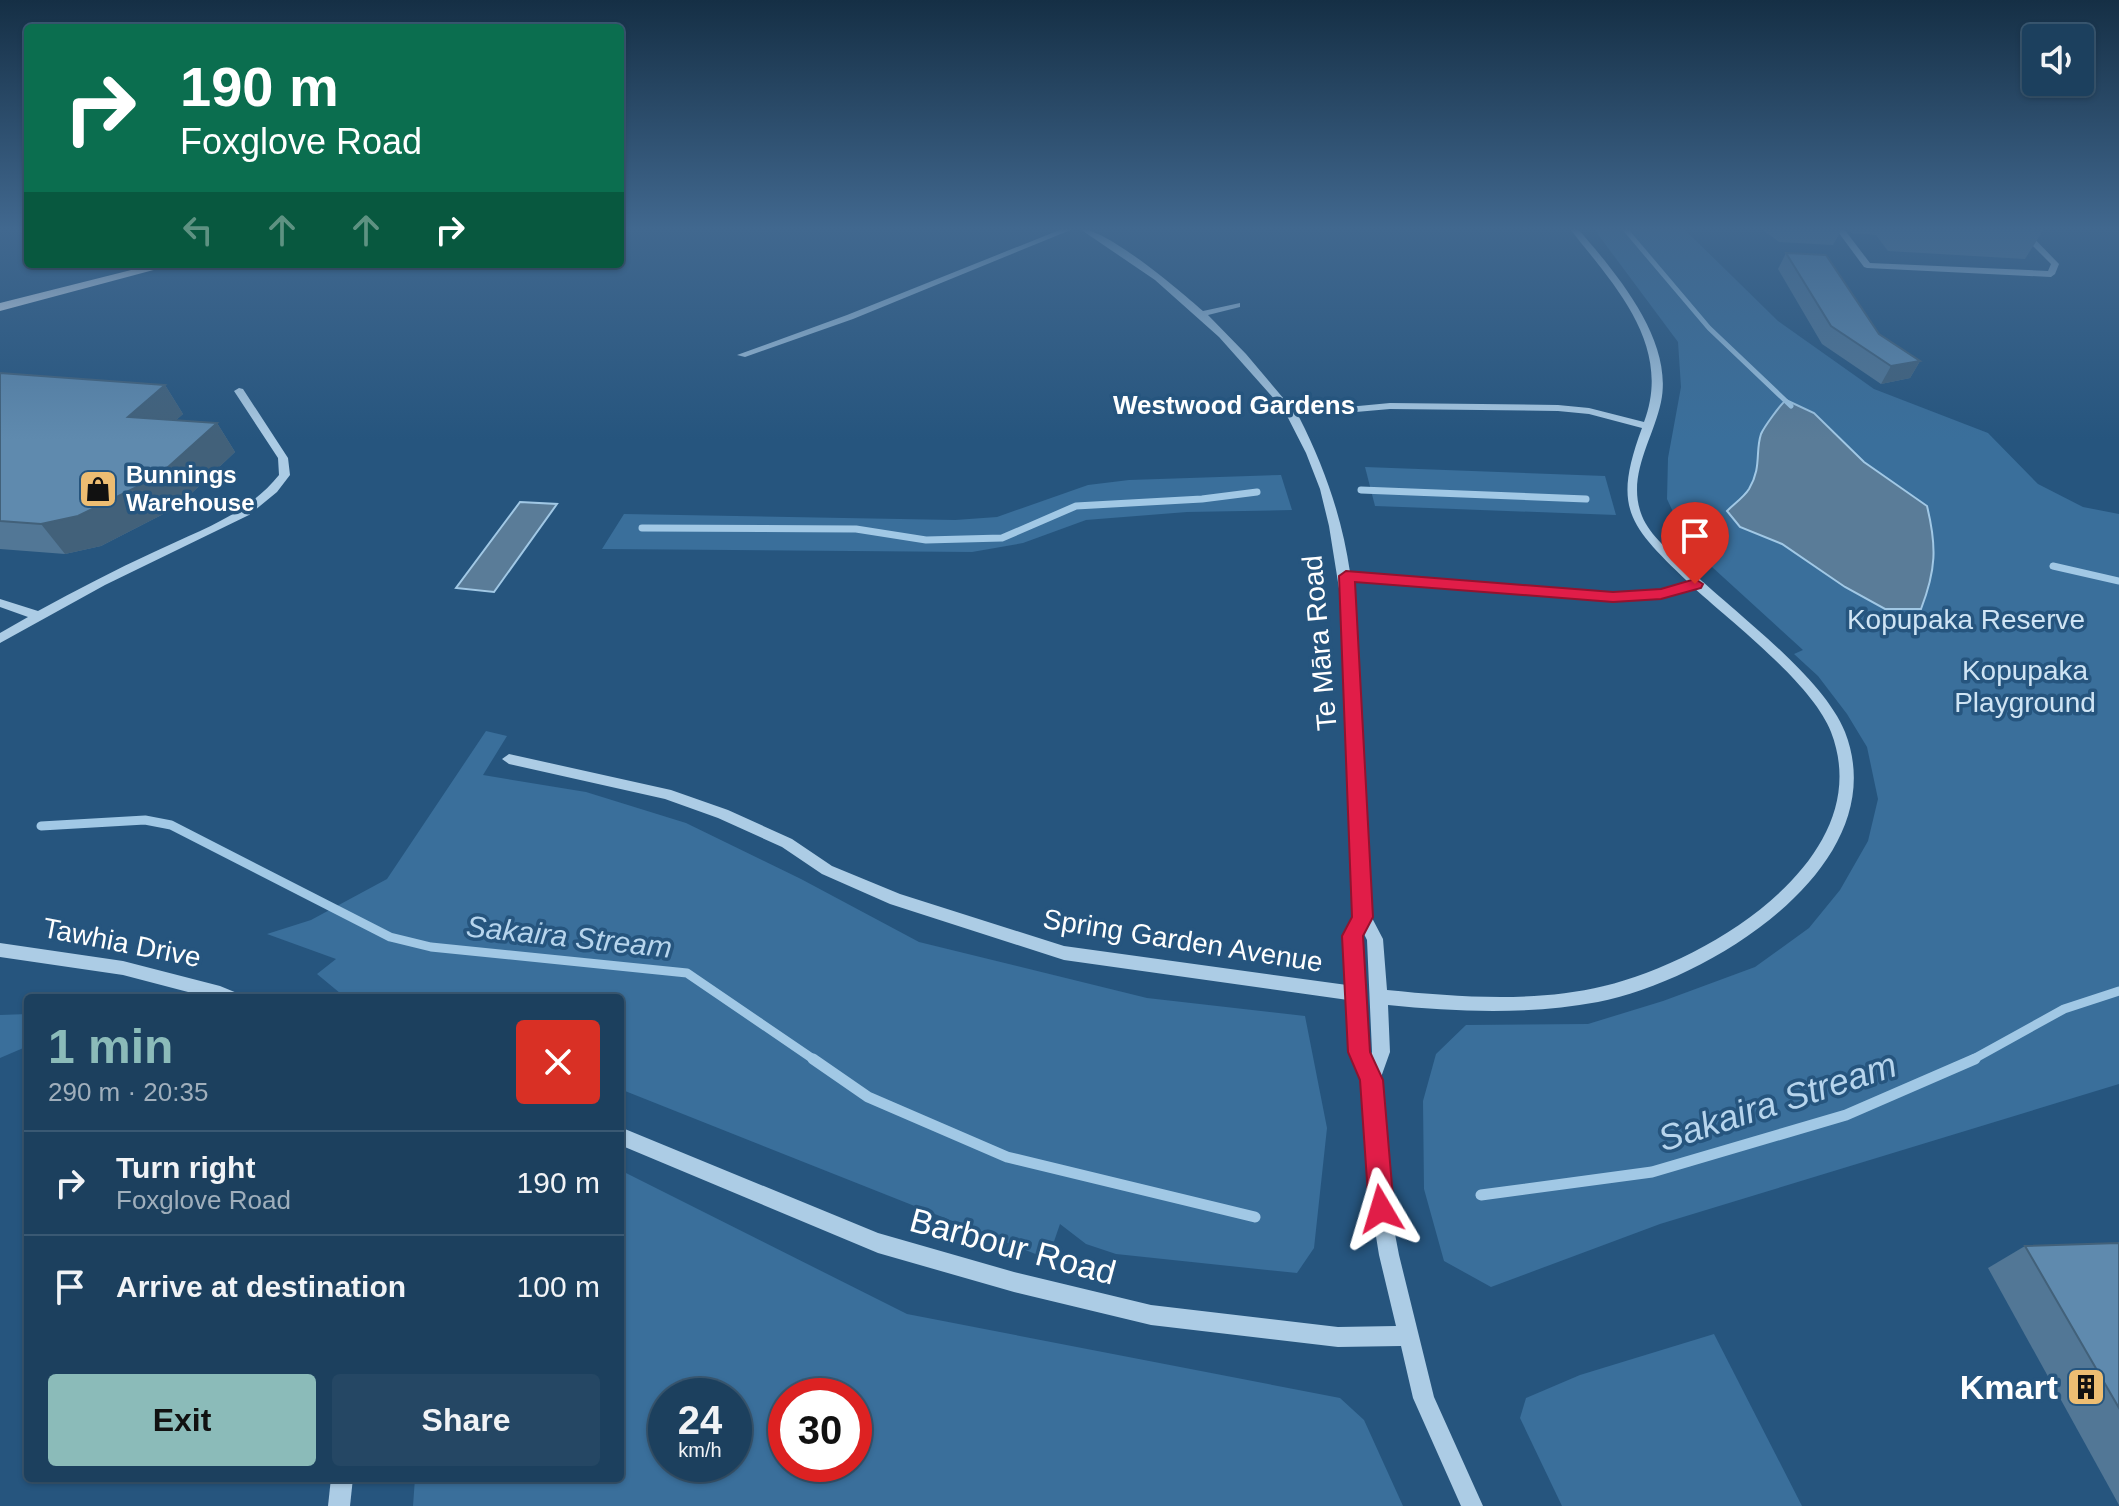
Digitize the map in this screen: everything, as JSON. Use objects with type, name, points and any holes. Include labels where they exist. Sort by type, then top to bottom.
[{"type":"main road","points":[[0,307],[31,299]]},
{"type":"street","points":[[742,355],[894,299]]},
{"type":"street","name":"Te Māra Road","points":[[1187,299],[1205,313],[1292,415],[1313,457],[1333,512],[1346,576],[1363,917],[1375,939],[1379,997],[1381,1052],[1371,1080]]},
{"type":"street","points":[[1379,997],[1486,1004],[1541,1002],[1603,994],[1667,974],[1708,952],[1773,907],[1811,871],[1833,837],[1845,806],[1848,782],[1837,731],[1809,691],[1775,654],[1695,584],[1654,542],[1637,517],[1631,485],[1657,399],[1657,371],[1645,329],[1624,299]]},
{"type":"street","points":[[1205,313],[1237,305]]},
{"type":"street","points":[[0,639],[162,552],[247,513],[271,497],[285,475],[283,458],[239,391]]},
{"type":"street","points":[[1292,415],[1390,406],[1558,408],[1589,411],[1648,426]]},
{"type":"street","points":[[1346,576],[1613,597],[1661,594],[1695,584]]},
{"type":"street","points":[[0,603],[40,616]]},
{"type":"street","name":"Spring Garden Avenue","points":[[509,759],[603,778],[680,799],[787,843],[827,870],[896,899],[1064,953],[1356,994]]},
{"type":"street","name":"Te Māra Road","points":[[1363,917],[1353,936],[1359,1052],[1371,1080],[1377,1187],[1395,1281],[1424,1398],[1472,1506]]},
{"type":"street","name":"Tawhia Drive","points":[[0,950],[123,968],[217,994]]},
{"type":"street","name":"Barbour Road","points":[[624,1138],[878,1243],[1014,1282],[1151,1315],[1338,1337],[1410,1336]]},
{"type":"street","points":[[339,1506],[342,1482]]},
{"type":"green space","name":"Kopupaka Reserve","points":[[1646,299],[1756,299],[1778,321],[1874,389],[1988,433],[2038,484],[2083,507],[2119,514],[2119,1084],[1660,1224],[1491,1287],[1444,1261],[1424,1189],[1423,1101],[1436,1054],[1466,1025],[1588,1024],[1663,1001],[1755,967],[1809,928],[1840,890],[1868,841],[1878,799],[1867,747],[1818,676],[1794,654],[1803,650],[1689,546],[1667,499],[1668,458],[1681,387],[1678,342]]},
{"type":"green space","points":[[1365,467],[1605,476],[1616,515],[1375,506]]},
{"type":"green space","points":[[1281,475],[1292,510],[1187,512],[1086,520],[1023,543],[972,552],[602,549],[624,514],[955,520],[997,517],[1088,485],[1129,480]]},
{"type":"green space","points":[[486,731],[507,736],[483,775],[586,792],[686,823],[801,879],[919,942],[1147,998],[1305,1016],[1327,1128],[1314,1248],[1297,1273],[1116,1254],[1086,1244],[1060,1224],[1048,1259],[624,1091],[624,994],[341,994],[317,974],[336,959],[267,934],[311,920],[387,879]]},
{"type":"green space","points":[[24,1014],[24,1048],[0,1058],[0,1015]]},
{"type":"green space","points":[[624,1172],[907,1314],[1340,1398],[1364,1420],[1403,1506],[413,1506],[415,1482],[624,1482]]},
{"type":"green space","points":[[1714,1334],[1802,1506],[1562,1506],[1520,1418],[1526,1398],[1580,1375]]},
{"type":"shaded area","points":[[1786,400],[1814,413],[1864,462],[1927,506],[1933,558],[1930,582],[1921,609],[1885,609],[1845,587],[1782,544],[1740,527],[1727,511],[1749,489],[1756,474],[1761,434]]},
{"type":"shaded area","points":[[520,502],[557,504],[494,592],[456,588]]},
{"type":"building","points":[[1815,299],[1856,299],[1879,334],[1920,361],[1891,366],[1831,326]]},
{"type":"building","name":"Bunnings Warehouse","points":[[0,373],[165,385],[128,417],[217,423],[157,477],[78,516],[41,524],[0,521]]},
{"type":"building","points":[[2119,1243],[2119,1408],[2025,1246]]},
{"type":"waterway","points":[[1685,299],[1709,328],[1791,406]]},
{"type":"waterway","points":[[1361,490],[1586,499]]},
{"type":"waterway","points":[[642,528],[856,529],[926,540],[1002,538],[1076,506],[1202,499],[1257,492]]},
{"type":"waterway","points":[[2053,566],[2119,581]]},
{"type":"waterway","name":"Sakaira Stream","points":[[41,826],[145,820],[171,825],[390,937],[431,947],[687,973],[816,1061]]},
{"type":"waterway","name":"Sakaira Stream","points":[[1970,1061],[2064,1009],[2119,991]]},
{"type":"waterway","name":"Sakaira Stream","points":[[813,1059],[868,1097],[1007,1157],[1255,1217]]},
{"type":"waterway","name":"Sakaira Stream","points":[[1481,1195],[1652,1172],[1846,1115],[1975,1059]]},
{"type":"place","name":"Bunnings Warehouse","points":[[98,489]]},
{"type":"place","name":"Kmart","points":[[2086,1387]]},
{"type":"district","name":"Westwood Gardens","points":[[1234,405]]},
{"type":"route","points":[[1381,1209],[1371,1080],[1359,1052],[1353,936],[1363,917],[1346,576],[1613,597],[1661,594],[1695,584]]},
{"type":"park label","name":"Kopupaka Playground","points":[[2025,686]]}]
